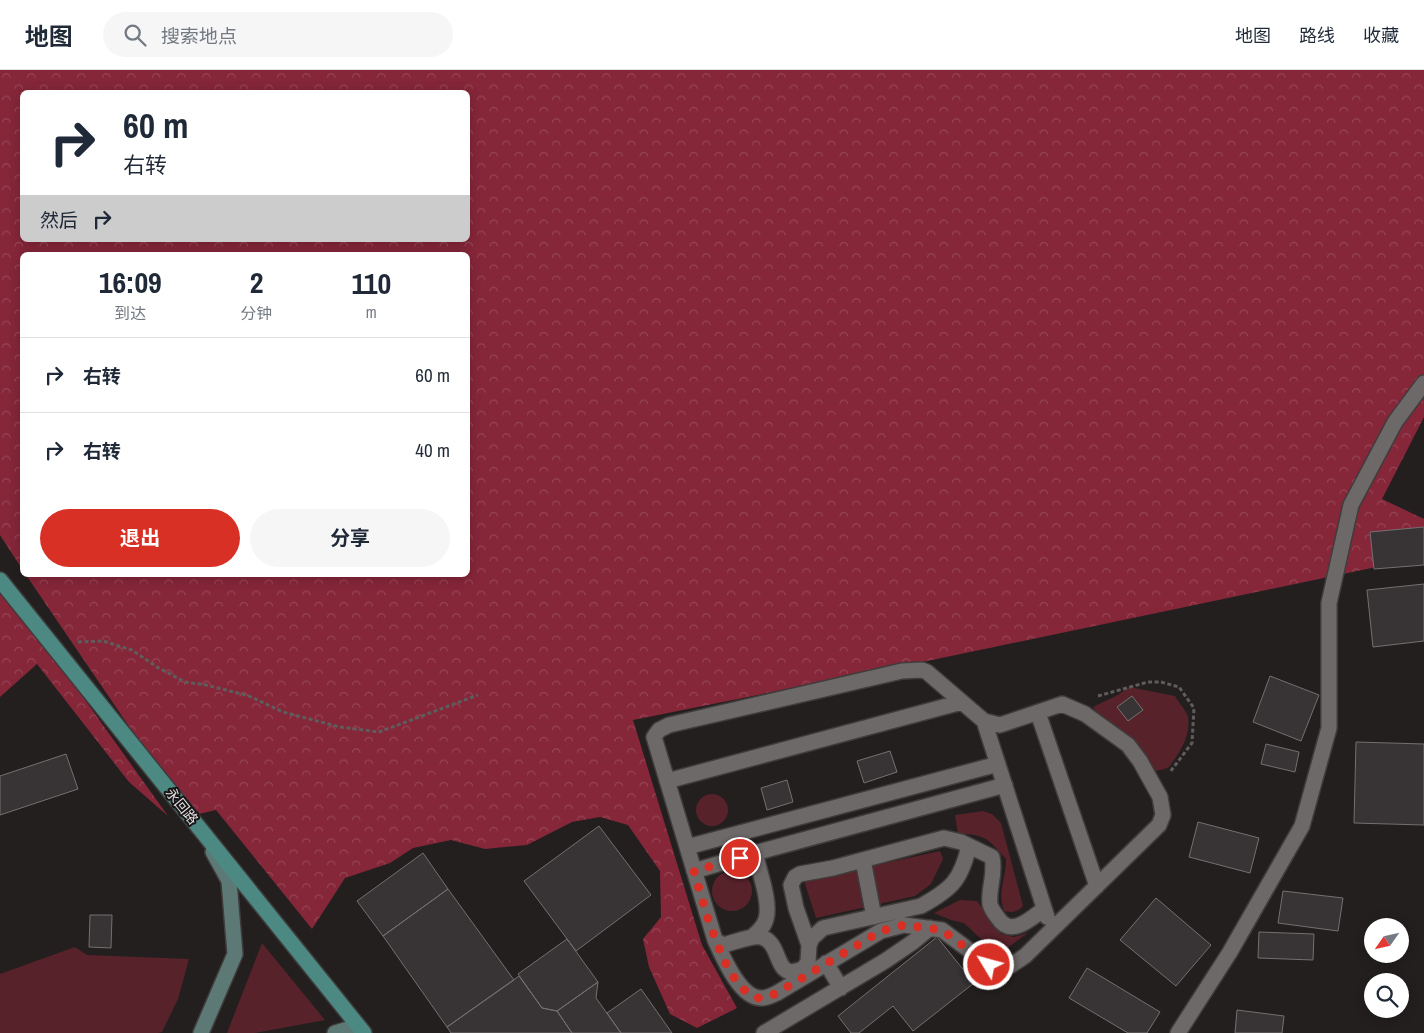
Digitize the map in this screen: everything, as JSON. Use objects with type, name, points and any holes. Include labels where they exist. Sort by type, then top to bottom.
[{"type":"main road","name":"永回路","points":[[0,580],[361,1029]]},
{"type":"street","points":[[1178,1033],[1230,952],[1302,826],[1328,728],[1329,603],[1351,505],[1395,422],[1424,383]]},
{"type":"street","points":[[922,670],[984,721],[1000,725],[1062,704],[1085,714],[1128,745],[1140,761],[1158,792],[1163,815],[1159,824],[1025,956],[1010,966],[999,968],[989,965],[942,930],[904,925],[881,931],[777,993],[764,998],[756,997],[745,991],[736,979],[715,940],[654,737],[658,730],[670,725],[902,671],[922,670]]},
{"type":"street","points":[[666,780],[962,702]]},
{"type":"street","points":[[1038,713],[1097,886]]},
{"type":"street","points":[[984,721],[1051,931]]},
{"type":"street","points":[[687,847],[998,764]]},
{"type":"street","points":[[694,871],[1005,786]]},
{"type":"street","points":[[201,1033],[235,954],[229,881],[202,831]]},
{"type":"street","points":[[809,945],[794,900],[791,885],[795,877],[800,874],[863,860],[944,838],[952,839],[992,857],[995,868],[990,904],[1002,925],[1012,928],[1023,924],[1044,909]]},
{"type":"street","points":[[715,940],[723,946],[752,937],[761,937],[769,941],[776,951],[784,970],[791,972],[803,969],[808,962],[809,945],[812,938],[823,928],[921,906],[946,890],[956,882],[964,867],[969,846]]},
{"type":"street","points":[[752,937],[760,931],[766,919],[766,903],[755,853]]},
{"type":"street","points":[[863,860],[874,917]]},
{"type":"street","points":[[764,1033],[896,954],[930,928]]},
{"type":"street","points":[[826,963],[841,988]]},
{"type":"street","points":[[335,1033],[361,1029]]},
{"type":"path","points":[[54,647],[81,641],[103,641],[132,650],[157,667],[185,682],[206,685],[249,696],[283,712],[350,729],[379,732],[478,696]]},
{"type":"path","points":[[1096,697],[1148,682],[1160,682],[1179,687],[1194,708],[1192,742],[1166,777],[1158,792]]},
{"type":"shaded area","points":[[1129,687],[1175,696],[1187,714],[1188,731],[1186,738],[1180,751],[1168,768],[1156,771],[1137,743],[1115,725],[1098,716],[1093,707],[1118,695]]},
{"type":"shaded area","points":[[712,794],[718,795],[723,799],[727,804],[727,816],[723,821],[718,825],[712,826],[706,825],[701,821],[697,816],[696,810],[697,804],[701,799],[706,795]]},
{"type":"shaded area","points":[[983,811],[992,814],[1001,823],[1023,906],[1015,912],[1004,911],[1002,904],[1001,897],[1006,859],[986,839],[975,835],[958,834],[955,815]]},
{"type":"shaded area","points":[[940,851],[943,859],[931,884],[915,896],[816,918],[804,881]]},
{"type":"shaded area","points":[[736,871],[743,874],[749,880],[752,891],[751,899],[743,908],[736,911],[728,911],[721,908],[713,899],[712,887],[715,880],[724,872]]},
{"type":"shaded area","points":[[960,900],[977,901],[1001,934],[1014,937],[1028,933],[1000,953],[982,940],[964,923],[934,913]]},
{"type":"shaded area","points":[[262,943],[325,1020],[255,1033],[227,1033]]},
{"type":"shaded area","points":[[75,947],[87,955],[189,959],[178,999],[162,1032],[0,1033],[0,974]]},
{"type":"green space","points":[[0,70],[1424,70],[1424,417],[1382,499],[1424,519],[1424,557],[927,661],[633,720],[702,945],[737,1008],[697,1028],[670,1014],[649,967],[643,939],[661,917],[660,871],[628,825],[600,817],[572,822],[527,845],[485,849],[451,840],[413,848],[390,863],[345,878],[312,929],[216,810],[190,816],[27,577],[470,577],[470,252],[20,252],[20,566],[0,535]]},
{"type":"green space","points":[[0,581],[168,816],[129,782],[37,664],[0,697]]},
{"type":"building","points":[[1424,527],[1424,565],[1374,569],[1370,532]]},
{"type":"building","points":[[1424,584],[1424,641],[1373,647],[1367,590]]},
{"type":"building","points":[[1270,676],[1319,695],[1301,741],[1253,722]]},
{"type":"building","points":[[1132,696],[1143,710],[1128,721],[1117,707]]},
{"type":"building","points":[[1356,742],[1424,744],[1424,825],[1354,823]]},
{"type":"building","points":[[1266,744],[1299,752],[1295,772],[1261,764]]},
{"type":"building","points":[[890,751],[897,772],[864,783],[857,761]]},
{"type":"building","points":[[66,754],[78,789],[0,815],[0,776]]},
{"type":"building","points":[[787,780],[793,802],[767,810],[761,788]]},
{"type":"building","points":[[1198,822],[1259,838],[1250,873],[1189,857]]},
{"type":"building","points":[[599,826],[651,895],[576,951],[524,881]]},
{"type":"building","points":[[423,853],[448,889],[383,936],[357,901]]},
{"type":"building","points":[[448,889],[514,980],[447,1027],[383,936]]},
{"type":"building","points":[[1283,891],[1343,898],[1338,931],[1278,923]]},
{"type":"building","points":[[1156,898],[1211,945],[1176,986],[1120,940]]},
{"type":"building","points":[[90,915],[112,915],[111,948],[89,947]]},
{"type":"building","points":[[1259,932],[1314,934],[1313,960],[1258,958]]},
{"type":"building","points":[[937,937],[974,983],[913,1031],[893,1006],[859,1033],[851,1033],[838,1016]]},
{"type":"building","points":[[567,939],[598,982],[557,1011],[542,1008],[518,974]]},
{"type":"building","points":[[1087,968],[1160,1012],[1147,1033],[1128,1033],[1069,998]]},
{"type":"building","points":[[519,976],[542,1008],[557,1011],[572,1033],[451,1033],[447,1027]]},
{"type":"building","points":[[598,982],[596,998],[621,1033],[572,1033],[557,1011]]},
{"type":"building","points":[[641,989],[672,1033],[621,1033],[607,1013]]},
{"type":"building","points":[[1237,1010],[1284,1016],[1282,1033],[1235,1033]]},
{"type":"route","points":[[740,858],[694,871],[715,940],[736,979],[745,991],[756,997],[764,998],[777,993],[881,931],[904,925],[942,930],[989,965]]}]
